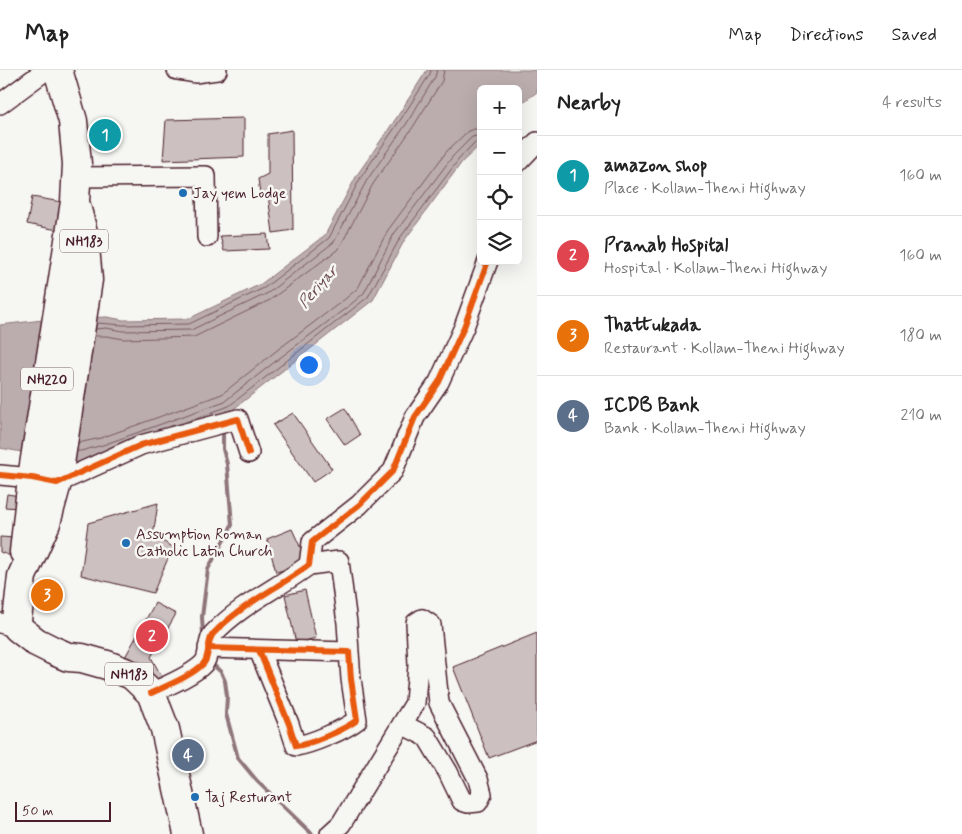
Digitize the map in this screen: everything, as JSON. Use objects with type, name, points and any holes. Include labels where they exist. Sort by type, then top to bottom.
[{"type":"highway","name":"NH183","points":[[58,70],[73,121],[77,164],[76,190]]},
{"type":"highway","name":"NH220","points":[[9,625],[17,620],[22,576],[44,480],[84,236],[76,190]]},
{"type":"highway","name":"NH183","points":[[9,625],[36,642],[68,657],[82,658],[106,665],[132,676],[151,693],[165,729],[188,834]]},
{"type":"street","points":[[0,104],[46,70]]},
{"type":"street","points":[[177,70],[195,73],[217,70]]},
{"type":"street","points":[[522,158],[537,142]]},
{"type":"street","points":[[76,190],[206,176],[207,237]]},
{"type":"street","points":[[310,564],[312,542],[359,505],[394,471],[415,417],[440,382],[464,327],[487,265]]},
{"type":"street","points":[[0,475],[44,480],[141,445],[238,419],[249,453]]},
{"type":"street","points":[[151,693],[188,674],[204,662],[212,636],[246,606],[310,564],[339,561],[357,720],[350,726],[306,744],[296,746],[259,650]]},
{"type":"street","points":[[330,834],[341,824],[414,703],[418,665],[416,623],[422,619],[431,625],[439,703],[478,779],[482,794],[478,802],[468,803],[462,801],[448,772],[427,737],[402,724]]},
{"type":"street","points":[[208,648],[348,652]]},
{"type":"water","name":"Periyar","points":[[427,70],[537,70],[537,92],[522,103],[522,85],[477,85],[477,148],[462,162],[404,241],[373,300],[231,411],[106,456],[81,463],[0,448],[0,325],[51,319],[107,317],[123,320],[188,319],[261,284],[325,235],[357,175]]},
{"type":"building","points":[[244,118],[244,157],[163,160],[166,120]]},
{"type":"building","points":[[108,126],[110,142],[101,144],[100,128]]},
{"type":"building","points":[[292,130],[293,230],[273,233],[268,195],[260,193],[258,179],[268,174],[268,134]]},
{"type":"building","points":[[32,197],[68,203],[63,231],[27,224]]},
{"type":"building","points":[[267,234],[269,249],[224,251],[220,236]]},
{"type":"building","points":[[345,408],[360,435],[345,445],[327,419]]},
{"type":"building","points":[[293,413],[332,469],[313,482],[273,425]]},
{"type":"building","points":[[7,494],[20,496],[19,508],[5,507]]},
{"type":"building","points":[[158,503],[153,536],[173,547],[153,593],[81,575],[88,523]]},
{"type":"building","points":[[292,529],[308,564],[276,572],[267,539]]},
{"type":"building","points":[[0,537],[15,538],[11,556],[0,552]]},
{"type":"building","points":[[305,590],[316,638],[296,643],[285,595]]},
{"type":"building","points":[[155,603],[176,614],[151,657],[164,681],[156,687],[124,659]]},
{"type":"building","points":[[537,633],[537,740],[489,758],[453,667]]},
{"type":"waterway","points":[[203,635],[202,617],[208,569],[232,525],[227,464],[223,449],[223,431]]},
{"type":"waterway","points":[[210,662],[221,672],[225,681],[227,696],[226,714],[238,758],[257,781],[312,834]]},
{"type":"cycle path","points":[[151,693],[199,668],[206,660],[213,634],[247,605],[309,565],[312,542],[359,505],[393,471],[415,417],[439,382],[464,327],[487,265]]},
{"type":"cycle path","points":[[0,475],[57,483],[141,445],[238,419],[249,453]]},
{"type":"cycle path","points":[[208,648],[349,652],[357,720],[327,736],[296,746],[259,650]]},
{"type":"place","name":"amazon shop","points":[[105,135]]},
{"type":"place","name":"Jay yem Lodge","points":[[183,193]]},
{"type":"place","name":"Assumption Roman Catholic Latin Church","points":[[126,543]]},
{"type":"place","name":"Thattukada","points":[[47,595]]},
{"type":"place","name":"Pranab Hospital","points":[[152,636]]},
{"type":"place","name":"ICDB Bank","points":[[188,755]]},
{"type":"place","name":"Taj Resturant","points":[[195,797]]}]
